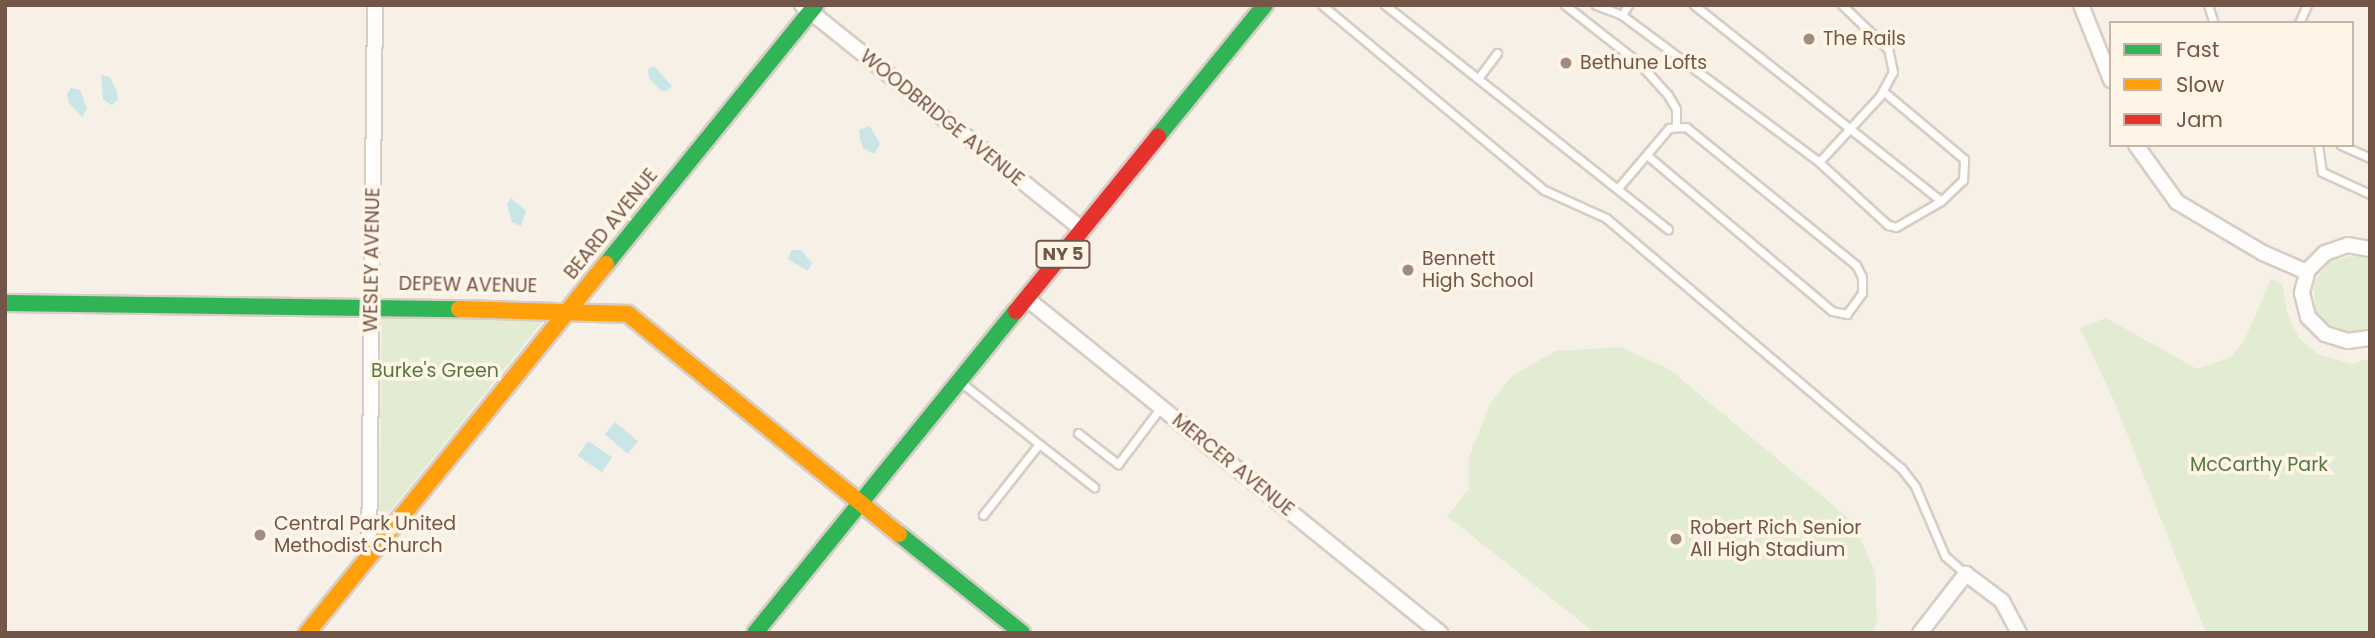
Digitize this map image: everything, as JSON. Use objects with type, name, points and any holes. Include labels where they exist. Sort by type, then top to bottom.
[{"type":"street","name":"WESLEY AVENUE","points":[[369,556],[375,5]]},
{"type":"street","name":"NY 5","points":[[755,633],[1265,5]]},
{"type":"street","points":[[2081,5],[2109,75]]},
{"type":"street","name":"WOODBRIDGE AVENUE","points":[[809,8],[1083,230]]},
{"type":"street","name":"BEARD AVENUE","points":[[307,633],[809,8]]},
{"type":"street","points":[[2137,147],[2177,202],[2263,253],[2307,272]]},
{"type":"street","points":[[2370,249],[2336,247],[2320,256],[2307,272],[2303,300],[2315,326],[2342,341],[2370,338]]},
{"type":"street","name":"MERCER AVENUE","points":[[1026,298],[1440,633]]},
{"type":"street","name":"DEPEW AVENUE","points":[[5,303],[570,307],[628,314],[1022,633]]},
{"type":"street","points":[[1920,633],[1966,574],[2002,601],[2019,633]]},
{"type":"lane","points":[[1322,5],[1544,190],[1606,218],[1901,468],[1915,486],[1944,556],[1966,574]]},
{"type":"lane","points":[[1385,5],[1668,229]]},
{"type":"lane","points":[[1565,5],[1639,63],[1668,95],[1676,109],[1676,126]]},
{"type":"lane","points":[[1596,5],[1622,15],[1819,162],[1888,225],[1896,227],[1941,201],[1963,180],[1964,159],[1883,91]]},
{"type":"lane","points":[[1622,15],[1628,5]]},
{"type":"lane","points":[[1693,5],[1941,201]]},
{"type":"lane","points":[[1819,162],[1852,130],[1883,91],[1893,72],[1893,57],[1842,5]]},
{"type":"lane","points":[[2300,21],[2307,5]]},
{"type":"lane","points":[[1479,77],[1497,54]]},
{"type":"lane","points":[[1618,188],[1669,128],[1686,127],[1856,265],[1862,277],[1862,293],[1847,314],[1824,305],[1647,155]]},
{"type":"lane","points":[[2318,147],[2322,172],[2370,194]]},
{"type":"lane","points":[[2345,147],[2370,158]]},
{"type":"lane","points":[[960,382],[1094,487]]},
{"type":"lane","points":[[1077,433],[1118,464],[1161,407]]},
{"type":"lane","points":[[983,515],[1039,444]]},
{"type":"green space","points":[[2354,255],[2370,259],[2370,330],[2343,334],[2321,320],[2315,309],[2314,283],[2329,262]]},
{"type":"green space","name":"McCarthy Park","points":[[2271,279],[2282,284],[2288,316],[2299,338],[2318,354],[2352,364],[2370,358],[2370,633],[2206,633],[2115,403],[2080,328],[2106,318],[2197,369],[2231,357],[2245,339]]},
{"type":"green space","name":"Burke's Green","points":[[547,316],[379,525],[382,317]]},
{"type":"green space","points":[[1620,347],[1669,369],[1852,521],[1875,571],[1877,623],[1872,633],[1595,633],[1447,516],[1469,489],[1469,457],[1490,404],[1513,375],[1556,351]]},
{"type":"water","points":[[654,66],[672,86],[667,91],[661,91],[649,78],[648,69]]},
{"type":"water","points":[[101,75],[110,77],[117,92],[118,100],[111,105],[103,99]]},
{"type":"water","points":[[71,88],[80,90],[87,109],[82,117],[69,103],[67,94]]},
{"type":"water","points":[[870,126],[880,144],[874,154],[863,148],[860,138],[859,130]]},
{"type":"water","points":[[511,198],[526,211],[521,226],[512,222],[507,205]]},
{"type":"water","points":[[791,250],[801,250],[812,263],[808,271],[788,259]]},
{"type":"water","points":[[615,422],[638,441],[628,454],[605,434]]},
{"type":"water","points":[[588,441],[612,457],[602,472],[578,456]]},
{"type":"traffic: fast","points":[[606,264],[816,5]]},
{"type":"traffic: fast","points":[[1158,136],[1265,5]]},
{"type":"traffic: fast","points":[[5,303],[459,309]]},
{"type":"traffic: fast","points":[[755,633],[1016,311]]},
{"type":"traffic: fast","points":[[899,534],[1022,633]]},
{"type":"traffic: slow","points":[[307,633],[606,264]]},
{"type":"traffic: slow","points":[[459,309],[628,314],[899,534]]},
{"type":"traffic: jam","points":[[1016,311],[1158,136]]},
{"type":"place","name":"The Rails","points":[[1809,39]]},
{"type":"place","name":"Bethune Lofts","points":[[1566,63]]},
{"type":"place","name":"Bennett High School","points":[[1408,270]]},
{"type":"place","name":"Central Park United Methodist Church","points":[[260,535]]},
{"type":"place","name":"Robert Rich Senior All High Stadium","points":[[1676,539]]}]
